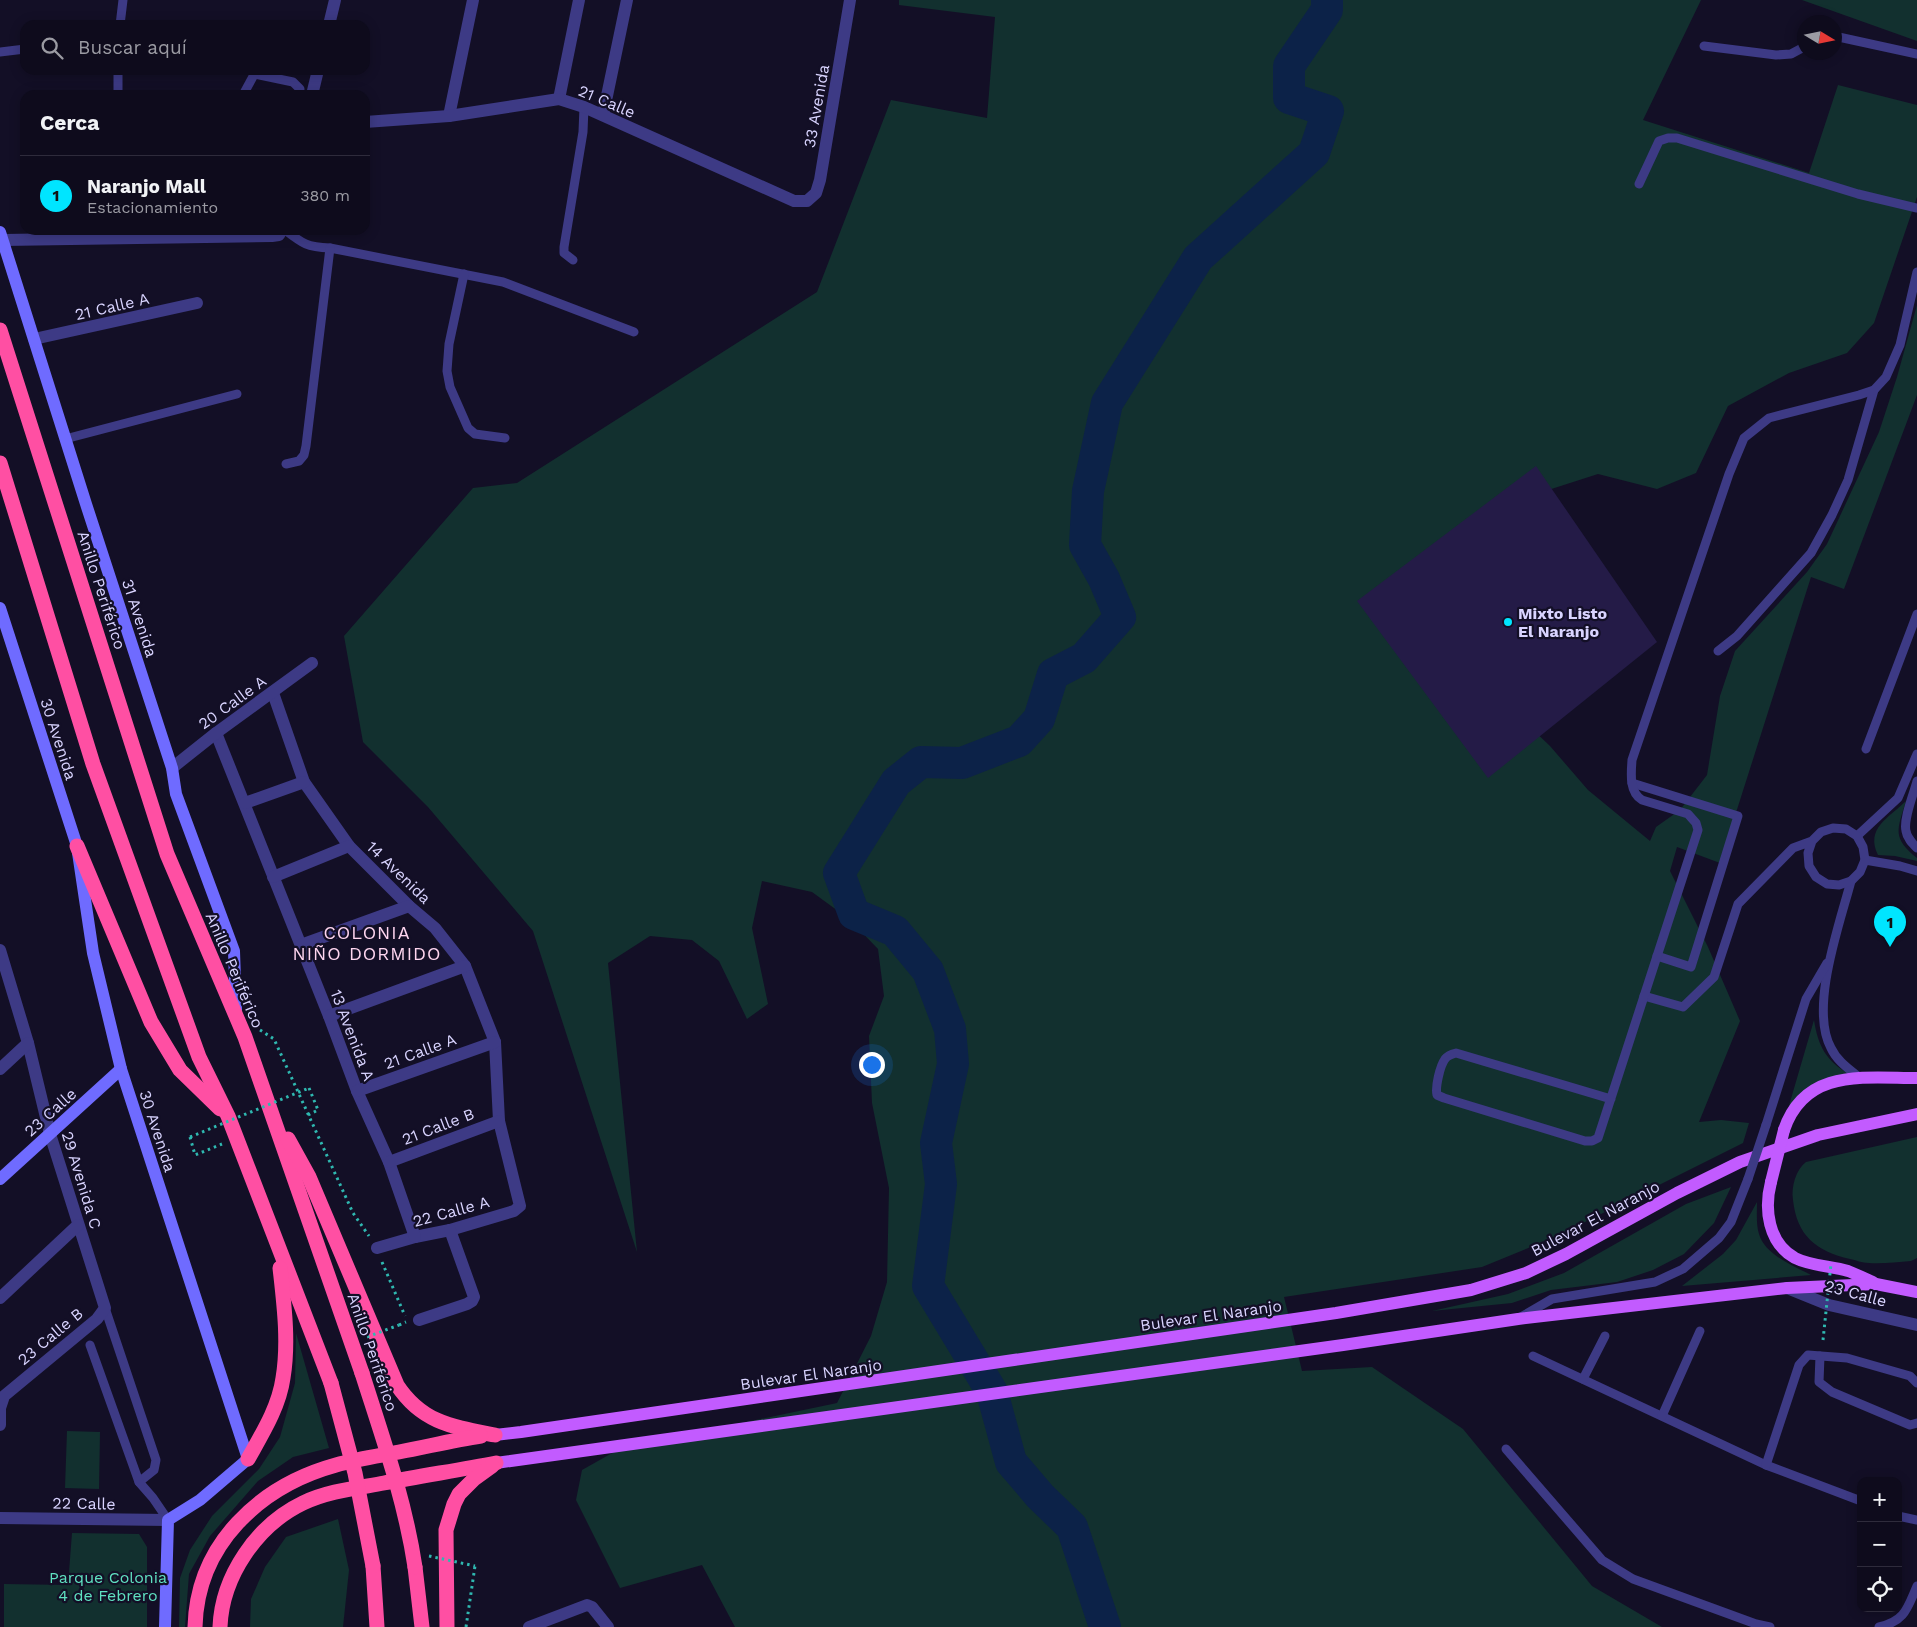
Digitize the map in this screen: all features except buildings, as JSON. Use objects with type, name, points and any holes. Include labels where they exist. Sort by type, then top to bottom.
[{"type":"highway","name":"Anillo Periférico","points":[[0,330],[167,854],[245,1037],[362,1373],[392,1467],[411,1542],[422,1627]]},
{"type":"highway","points":[[0,463],[92,764],[200,1057],[228,1116],[331,1383],[355,1472],[372,1566],[377,1627]]},
{"type":"highway","points":[[77,846],[151,1022],[180,1070],[228,1116]]},
{"type":"highway","points":[[270,1109],[309,1177],[397,1385],[404,1396],[421,1412],[444,1424],[495,1435]]},
{"type":"highway","points":[[248,1459],[265,1428],[283,1379],[286,1323],[278,1246]]},
{"type":"highway","points":[[195,1627],[196,1607],[205,1571],[214,1553],[242,1517],[259,1502],[289,1483],[335,1465],[470,1438],[495,1435]]},
{"type":"highway","points":[[220,1627],[227,1592],[237,1567],[260,1535],[288,1512],[302,1504],[330,1493],[496,1463]]},
{"type":"highway","points":[[447,1627],[446,1530],[450,1515],[466,1486],[496,1463]]},
{"type":"highway","points":[[366,1627],[376,1605]]},
{"type":"main road","points":[[1876,1284],[1849,1271],[1795,1258],[1777,1241],[1769,1223],[1767,1200],[1784,1130],[1792,1110],[1809,1092],[1829,1082],[1860,1078],[1917,1078]]},
{"type":"main road","name":"Bulevar El Naranjo","points":[[495,1435],[1336,1313],[1472,1290],[1510,1279],[1566,1254],[1677,1193],[1740,1162],[1818,1135],[1917,1114]]},
{"type":"main road","name":"Bulevar El Naranjo","points":[[1900,1118],[1917,1118]]},
{"type":"main road","points":[[496,1463],[1340,1345],[1518,1318],[1788,1288],[1876,1284],[1915,1290]]},
{"type":"street","points":[[330,20],[334,0]]},
{"type":"street","points":[[449,116],[472,0]]},
{"type":"street","points":[[559,99],[579,0]]},
{"type":"street","points":[[603,116],[627,0]]},
{"type":"street","name":"33 Avenida","points":[[794,200],[807,201],[816,193],[820,180],[850,0]]},
{"type":"street","points":[[313,90],[317,75]]},
{"type":"street","name":"21 Calle","points":[[370,122],[449,116],[559,99],[584,107],[794,200]]},
{"type":"street","points":[[1,236],[278,235]]},
{"type":"street","name":"31 Avenida","points":[[1,236],[172,768],[176,794],[234,951],[236,1015]]},
{"type":"street","name":"21 Calle A","points":[[34,339],[197,304]]},
{"type":"street","name":"30 Avenida","points":[[1,615],[77,846],[93,953],[122,1069],[248,1459]]},
{"type":"street","name":"20 Calle A","points":[[172,768],[216,733],[312,663]]},
{"type":"street","name":"14 Avenida","points":[[273,693],[304,782],[349,846],[409,906],[435,928],[465,966],[495,1042],[499,1121],[518,1192]]},
{"type":"street","name":"13 Avenida A","points":[[216,733],[357,1091],[389,1162],[415,1237]]},
{"type":"street","points":[[245,803],[304,782]]},
{"type":"street","points":[[274,877],[349,846]]},
{"type":"street","points":[[301,945],[409,906]]},
{"type":"street","name":"29 Avenida C","points":[[1,958],[28,1044],[50,1134],[104,1306]]},
{"type":"street","points":[[329,1016],[465,966]]},
{"type":"street","name":"21 Calle A","points":[[357,1091],[495,1042]]},
{"type":"street","points":[[0,1069],[28,1044]]},
{"type":"street","name":"23 Calle","points":[[0,1179],[122,1069]]},
{"type":"street","name":"21 Calle B","points":[[389,1162],[499,1121]]},
{"type":"street","name":"22 Calle A","points":[[377,1248],[415,1237],[450,1230],[514,1211],[520,1206],[518,1192]]},
{"type":"street","points":[[0,1298],[78,1225]]},
{"type":"street","points":[[418,1320],[467,1304],[472,1300],[473,1292],[450,1230]]},
{"type":"street","name":"23 Calle","points":[[1788,1288],[1828,1305],[1917,1325]]},
{"type":"street","name":"23 Calle B","points":[[0,1425],[4,1396],[96,1319],[104,1306]]},
{"type":"street","points":[[165,1627],[168,1520],[200,1500],[248,1459]]},
{"type":"street","name":"22 Calle","points":[[0,1518],[168,1520]]},
{"type":"street","points":[[529,1627],[580,1606],[587,1605],[592,1607],[610,1626]]},
{"type":"lane","points":[[121,20],[124,0]]},
{"type":"lane","points":[[1842,38],[1917,54]]},
{"type":"lane","points":[[1704,46],[1776,55],[1790,54],[1797,50]]},
{"type":"lane","points":[[0,52],[20,50]]},
{"type":"lane","points":[[118,75],[118,90]]},
{"type":"lane","points":[[246,90],[253,75]]},
{"type":"lane","points":[[266,75],[293,82],[300,90]]},
{"type":"lane","points":[[572,260],[564,253],[564,247],[583,132],[584,107]]},
{"type":"lane","points":[[1639,184],[1659,141],[1677,138],[1858,194],[1917,208]]},
{"type":"lane","points":[[290,235],[300,243],[317,247],[504,282],[634,332]]},
{"type":"lane","points":[[286,464],[299,461],[304,455],[330,248]]},
{"type":"lane","points":[[1611,1099],[1456,1054],[1450,1055],[1445,1059],[1436,1088],[1437,1095],[1444,1098],[1585,1141],[1592,1141],[1598,1138],[1611,1099],[1698,830],[1696,823],[1688,814],[1642,800],[1636,796],[1632,783],[1632,760],[1729,474],[1744,438],[1769,418],[1859,396],[1874,390],[1886,377],[1900,345],[1917,272]]},
{"type":"lane","points":[[464,274],[449,344],[447,371],[450,387],[468,428],[475,434],[505,438]]},
{"type":"lane","points":[[1718,651],[1738,636],[1811,553],[1832,515],[1848,480],[1874,390]]},
{"type":"lane","points":[[65,438],[237,394]]},
{"type":"lane","points":[[1866,749],[1917,614]]},
{"type":"lane","points":[[1857,836],[1898,798],[1917,754]]},
{"type":"lane","points":[[1917,781],[1905,830],[1917,848]]},
{"type":"lane","points":[[1632,783],[1738,816],[1691,967],[1657,956]]},
{"type":"lane","points":[[1644,996],[1683,1007],[1714,977],[1738,904],[1792,848],[1812,841],[1821,832],[1833,828],[1846,829],[1857,836],[1863,847],[1865,860],[1860,872],[1851,881],[1840,885],[1827,884],[1816,877],[1809,866],[1808,853],[1812,841]]},
{"type":"lane","points":[[1865,860],[1917,871]]},
{"type":"lane","points":[[1851,881],[1830,958],[1823,1007],[1823,1029],[1829,1047],[1836,1057],[1860,1078]]},
{"type":"lane","points":[[1518,1318],[1552,1299],[1655,1282],[1684,1269],[1719,1238],[1731,1222],[1748,1179],[1806,999],[1830,958]]},
{"type":"lane","points":[[104,1306],[156,1460],[154,1470],[139,1482]]},
{"type":"lane","points":[[1662,1416],[1700,1331]]},
{"type":"lane","points":[[1583,1379],[1605,1336]]},
{"type":"lane","points":[[90,1345],[139,1482],[168,1520]]},
{"type":"lane","points":[[1766,1465],[1799,1365],[1808,1355],[1847,1358],[1910,1376],[1917,1383]]},
{"type":"lane","points":[[1533,1356],[1766,1465],[1857,1499]]},
{"type":"lane","points":[[1820,1356],[1819,1382],[1832,1392],[1910,1425],[1917,1422]]},
{"type":"lane","points":[[1506,1449],[1602,1560],[1634,1579],[1756,1624],[1770,1627]]},
{"type":"lane","points":[[1902,1517],[1917,1520]]},
{"type":"lane","points":[[1879,1627],[1893,1624],[1906,1612],[1917,1586]]},
{"type":"path","points":[[259,1030],[274,1040],[353,1213],[377,1248],[406,1318],[406,1322],[368,1337]]},
{"type":"path","points":[[237,1139],[195,1155],[190,1137],[309,1088],[318,1110],[308,1115]]},
{"type":"path","points":[[1823,1340],[1831,1264]]},
{"type":"path","points":[[411,1542],[419,1542],[422,1555],[474,1566],[466,1627]]},
{"type":"green space","points":[[899,0],[1701,0],[1643,120],[1809,173],[1838,85],[1917,105],[1917,197],[1874,323],[1847,353],[1789,373],[1728,406],[1696,473],[1657,489],[1598,474],[1542,492],[1490,689],[1550,746],[1588,790],[1650,841],[1656,827],[1680,810],[1707,775],[1720,696],[1735,651],[1807,572],[1827,544],[1879,432],[1917,305],[1917,395],[1844,589],[1811,577],[1720,863],[1677,847],[1670,871],[1708,947],[1740,1021],[1699,1122],[1721,1120],[1749,1123],[1743,1143],[1555,1237],[1482,1267],[1284,1297],[1302,1371],[1372,1367],[1463,1429],[1592,1586],[1662,1627],[735,1627],[702,1565],[620,1588],[576,1500],[582,1470],[621,1448],[837,1403],[871,1336],[887,1282],[889,1188],[872,1103],[869,1036],[884,996],[878,949],[849,919],[812,892],[762,881],[752,928],[768,1004],[747,1019],[719,961],[692,940],[650,936],[608,963],[637,1252],[533,931],[428,807],[363,742],[344,636],[473,488],[517,483],[817,292],[891,100],[987,118],[995,17],[899,5]]},
{"type":"green space","points":[[1802,0],[1917,0],[1917,41]]},
{"type":"green space","points":[[1906,801],[1900,819],[1900,839],[1903,845],[1917,858],[1917,861],[1895,856],[1878,855],[1875,846],[1875,838],[1881,824]]},
{"type":"green space","points":[[1814,1020],[1818,1038],[1824,1052],[1834,1064],[1849,1074],[1828,1078],[1814,1084],[1802,1093],[1788,1109]]},
{"type":"green space","points":[[1917,1137],[1917,1258],[1911,1261],[1864,1263],[1838,1256],[1810,1240],[1799,1223],[1793,1200],[1795,1179],[1802,1165],[1806,1162]]},
{"type":"green space","points":[[1731,1187],[1714,1223],[1684,1254],[1653,1270],[1617,1282],[1551,1290],[1512,1303],[1432,1311],[1508,1294],[1564,1273],[1686,1204]]},
{"type":"green space","points":[[1757,1202],[1757,1227],[1762,1241],[1767,1248],[1789,1264],[1811,1275],[1682,1286],[1723,1254],[1736,1240]]},
{"type":"green space","points":[[296,1333],[329,1448],[293,1457],[258,1481],[210,1536],[189,1574],[185,1627],[179,1627],[180,1578],[190,1550],[212,1516],[259,1469],[280,1437],[295,1383]]},
{"type":"green space","points":[[67,1431],[100,1432],[99,1489],[65,1488]]},
{"type":"green space","points":[[338,1519],[349,1570],[343,1627],[250,1627],[251,1599],[265,1567],[286,1537]]},
{"type":"green space","name":"Parque Colonia 4 de Febrero","points":[[72,1533],[139,1534],[147,1547],[147,1627],[4,1627],[4,1584],[68,1585]]},
{"type":"waterway","points":[[1105,1627],[1072,1527],[1040,1496],[1011,1462],[992,1392],[928,1286],[941,1184],[936,1143],[953,1064],[950,1029],[928,971],[895,931],[854,914],[839,873],[896,782],[921,762],[962,763],[1019,741],[1039,719],[1053,674],[1084,658],[1120,617],[1104,579],[1085,545],[1088,491],[1107,403],[1198,258],[1314,153],[1328,111],[1289,98],[1289,66],[1327,10],[1327,0]]},
{"type":"place","name":"Mixto Listo El Naranjo","points":[[1508,622]]},
{"type":"place","name":"Naranjo Mall","points":[[1890,947]]},
{"type":"district","name":"COLONIA NIÑO DORMIDO","points":[[367,943]]}]
